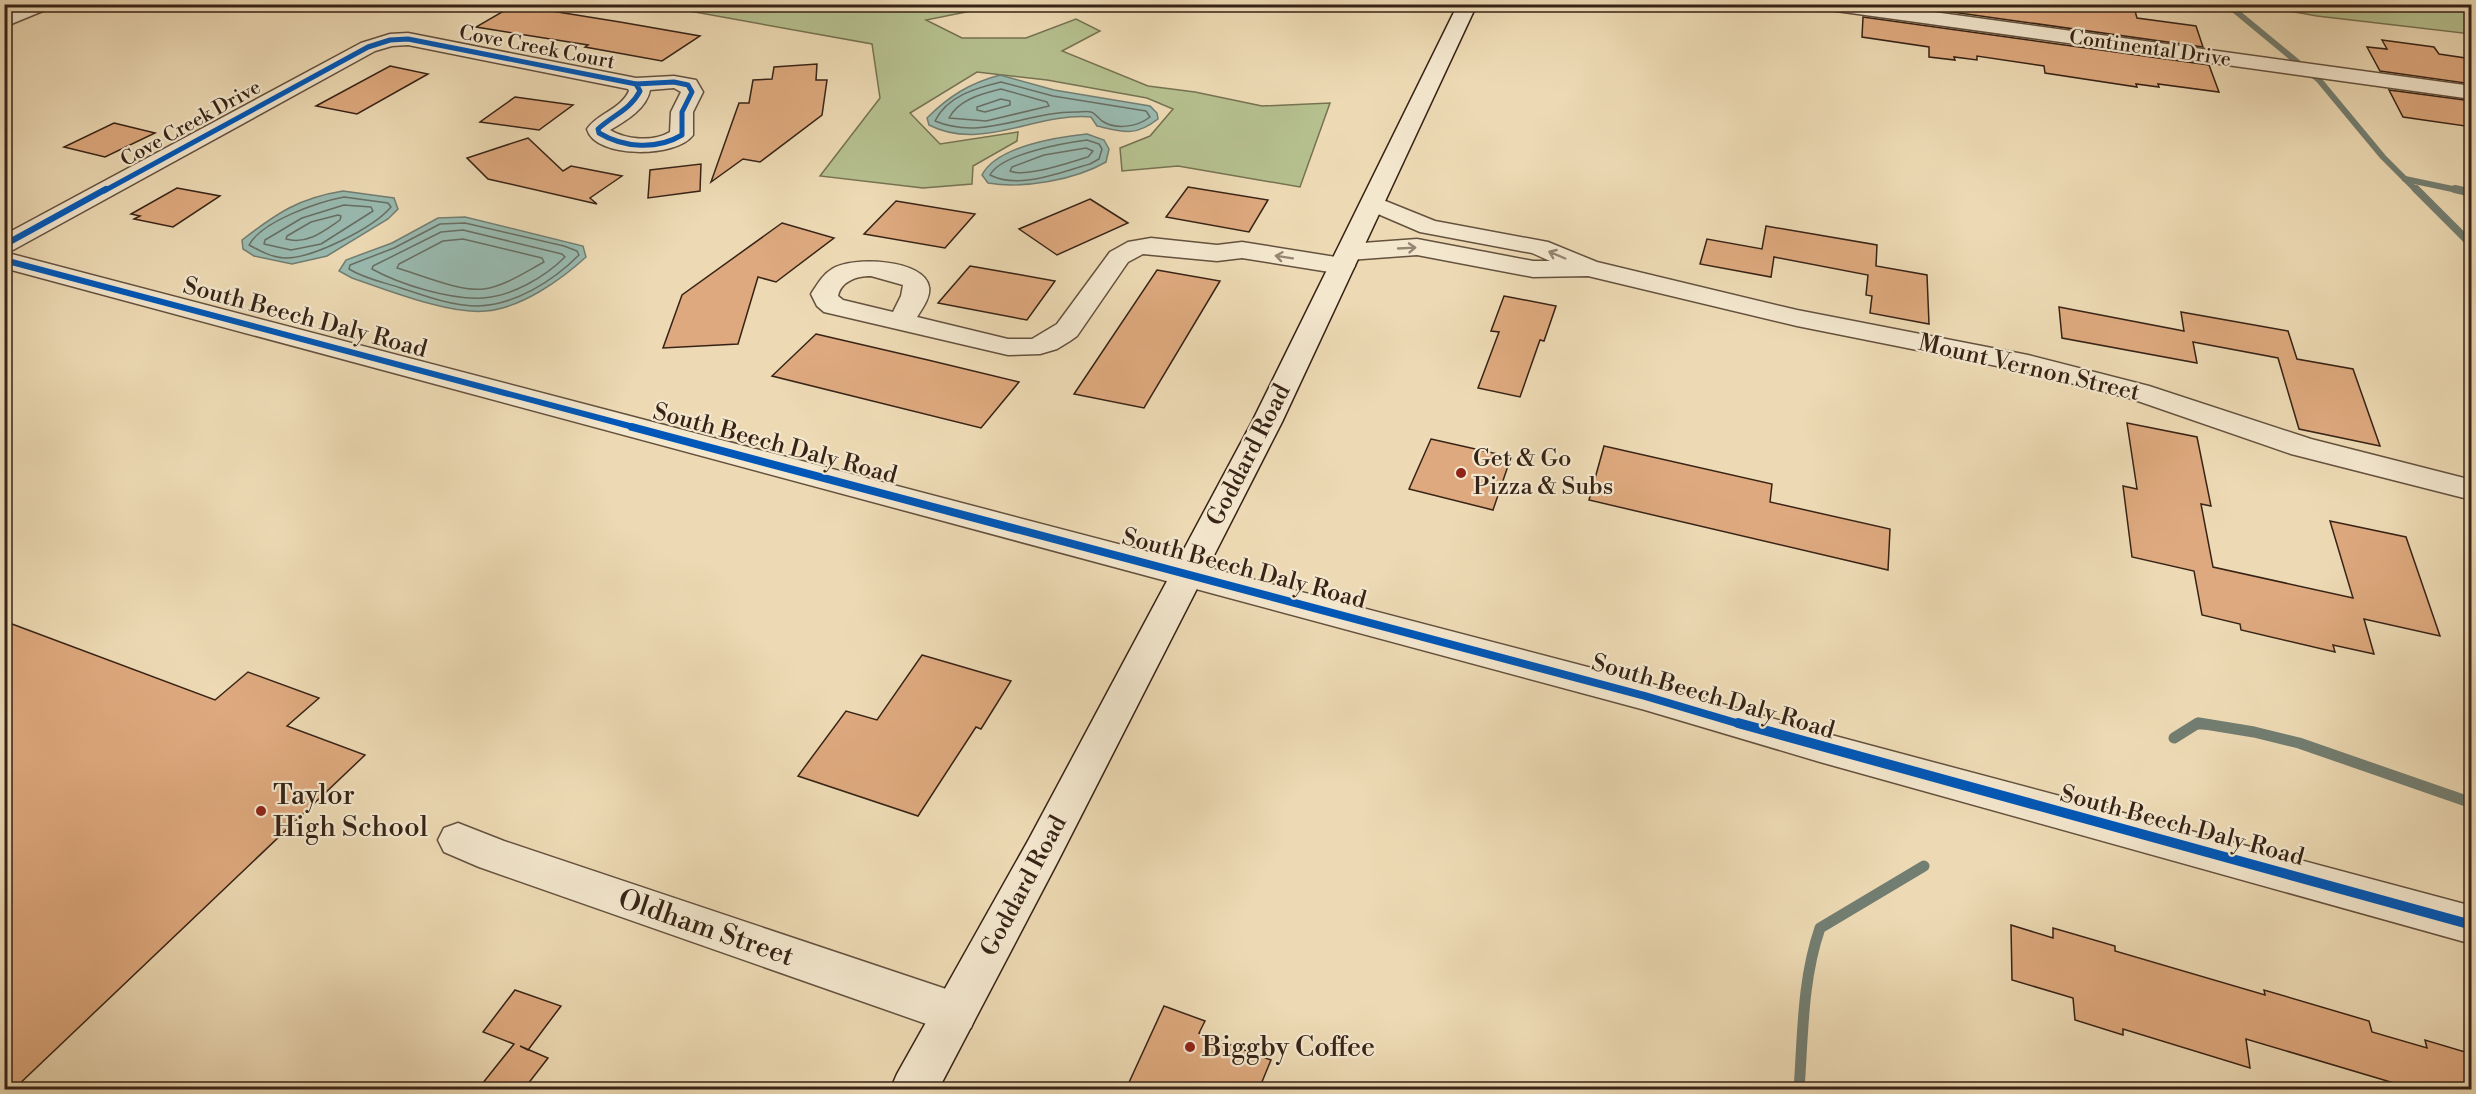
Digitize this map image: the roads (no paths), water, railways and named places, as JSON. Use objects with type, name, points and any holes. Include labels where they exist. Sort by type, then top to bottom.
[{"type":"street","points":[[4,21],[43,4]]},
{"type":"street","name":"Goddard Road","points":[[913,1089],[1043,851],[1267,422],[1468,4]]},
{"type":"street","name":"Continental Drive","points":[[1829,4],[2472,93]]},
{"type":"street","name":"Cove Creek Court","points":[[397,39],[636,84]]},
{"type":"street","name":"Cove Creek Drive","points":[[4,245],[368,47],[397,39]]},
{"type":"street","name":"Mount Vernon Street","points":[[1373,203],[1429,227],[1539,247],[1588,268],[1797,318],[2028,364],[2128,389],[2302,447],[2464,488]]},
{"type":"street","name":"Mount Vernon Street","points":[[901,322],[1008,347],[1043,345],[1067,330],[1119,256],[1126,251],[1151,246],[1218,253],[1231,267],[1341,268],[1417,247],[1533,269],[1588,268]]},
{"type":"street","name":"South Beech Daly Road","points":[[4,260],[1645,696],[1820,747],[2472,925]]},
{"type":"street","name":"Oldham Street","points":[[458,840],[493,855],[955,1013]]},
{"type":"water","points":[[1000,75],[1054,90],[1150,106],[1157,113],[1158,119],[1142,129],[1129,132],[1097,126],[1091,117],[1071,117],[989,133],[969,134],[949,132],[929,125],[927,118],[943,103],[970,86]]},
{"type":"water","points":[[1087,134],[1104,140],[1109,149],[1106,162],[1079,174],[1049,182],[1017,185],[988,183],[982,175],[990,165],[1014,150],[1045,141]]},
{"type":"water","points":[[343,191],[394,198],[398,209],[388,219],[327,256],[292,264],[254,256],[243,249],[242,240],[278,214],[301,202]]},
{"type":"water","points":[[465,217],[583,246],[586,257],[540,292],[513,305],[486,311],[471,311],[437,305],[352,278],[339,271],[346,260],[392,243],[438,218]]},
{"type":"waterway","points":[[2227,4],[2319,80],[2383,157],[2405,179]]},
{"type":"waterway","points":[[2405,179],[2462,191]]},
{"type":"waterway","points":[[2405,179],[2417,191]]},
{"type":"waterway","points":[[2416,189],[2472,245]]},
{"type":"waterway","points":[[2455,189],[2472,193]]},
{"type":"waterway","points":[[2174,738],[2198,723]]},
{"type":"waterway","points":[[2199,723],[2254,732],[2299,743],[2472,803]]},
{"type":"waterway","points":[[2195,725],[2208,725]]},
{"type":"waterway","points":[[1799,1090],[1806,988],[1820,928],[1924,866]]},
{"type":"place","name":"Get & Go Pizza & Subs","points":[[1461,473]]},
{"type":"place","name":"Taylor High School","points":[[261,811]]},
{"type":"place","name":"Biggby Coffee","points":[[1190,1047]]}]
